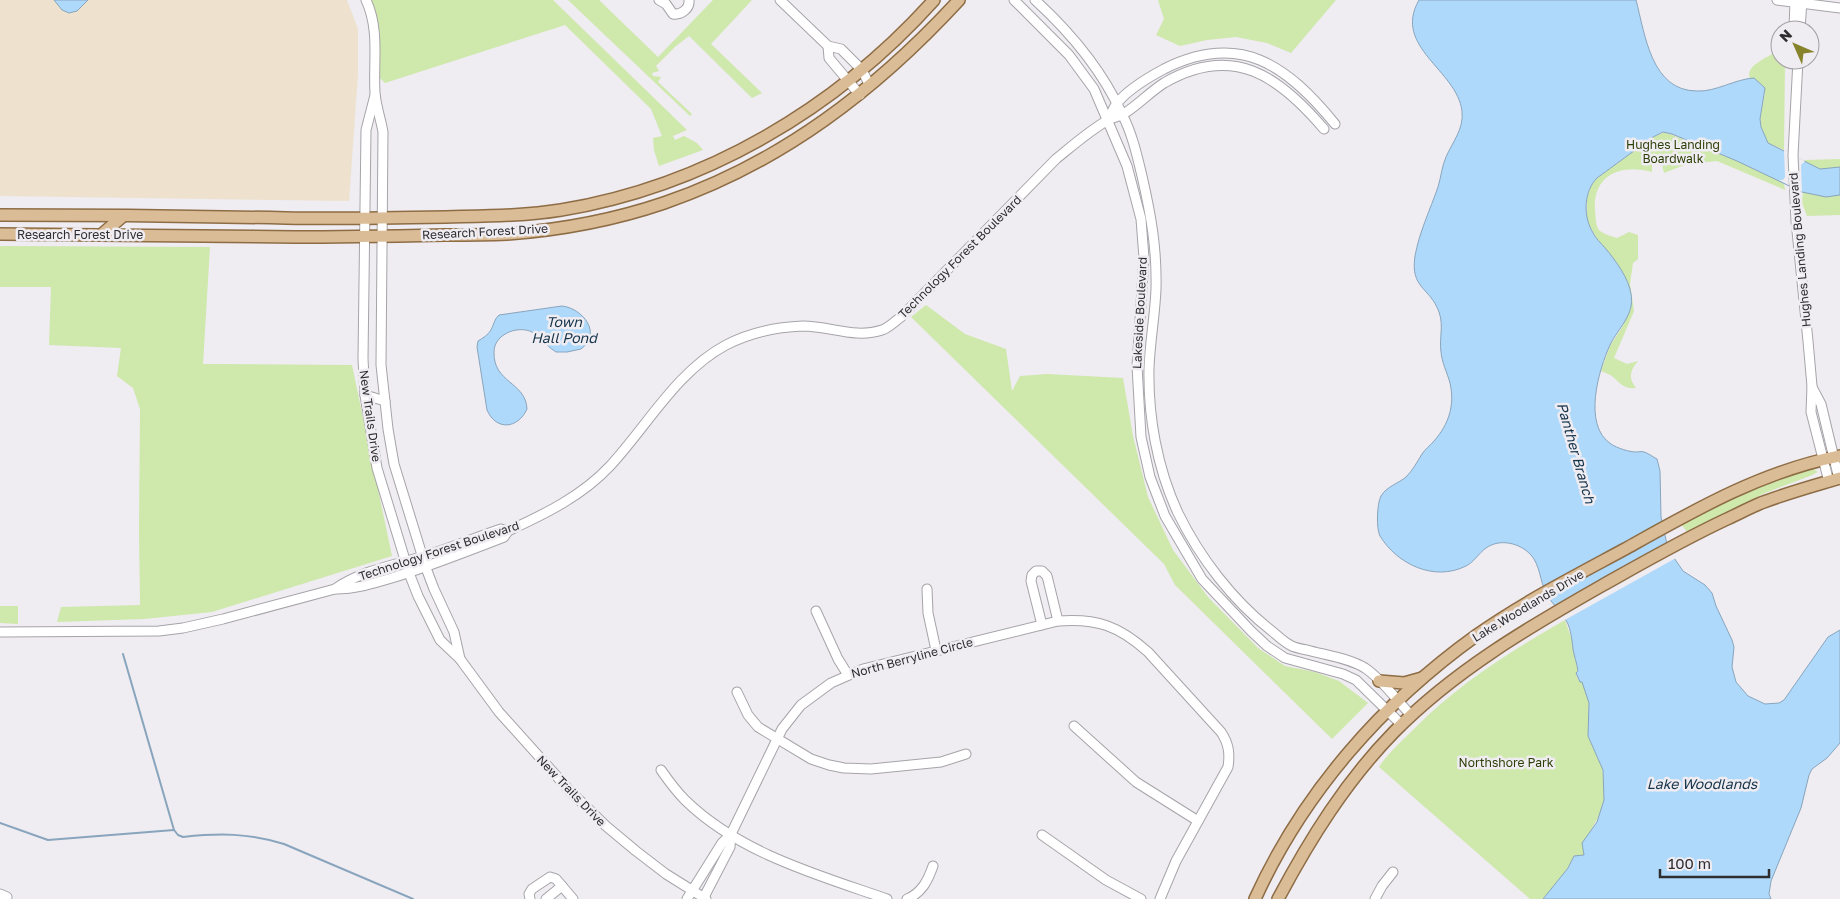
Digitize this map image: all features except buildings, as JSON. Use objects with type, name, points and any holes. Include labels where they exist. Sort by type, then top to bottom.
[{"type":"main road","name":"Research Forest Drive","points":[[0,215],[365,219],[506,216],[561,210],[608,200],[657,187],[705,168],[764,138],[802,115],[849,81],[885,50],[934,0]]},
{"type":"main road","name":"Research Forest Drive","points":[[0,234],[364,238],[507,234],[564,228],[612,217],[663,204],[713,185],[754,164],[812,130],[860,95],[930,31],[959,0]]},
{"type":"main road","points":[[101,235],[123,216]]},
{"type":"main road","name":"Lake Woodlands Drive","points":[[1254,899],[1278,851],[1300,816],[1345,756],[1369,728],[1387,711],[1424,678],[1478,635],[1534,600],[1718,498],[1752,484],[1833,457]]},
{"type":"main road","name":"Lake Woodlands Drive","points":[[1278,899],[1297,864],[1338,799],[1362,769],[1411,715],[1439,691],[1491,652],[1544,618],[1689,537],[1760,504],[1836,479]]},
{"type":"main road","points":[[1379,681],[1404,683],[1424,678]]},
{"type":"street","name":"New Trails Drive","points":[[366,0],[374,26],[376,53],[375,95],[366,130],[363,358],[365,395],[377,468],[405,561],[418,596],[440,640],[460,659],[499,712],[570,791],[606,826],[690,895],[704,899]]},
{"type":"street","points":[[665,1],[673,14],[678,14],[688,8],[689,0]]},
{"type":"street","points":[[780,0],[828,46],[841,49],[862,70],[870,86]]},
{"type":"street","name":"Lakeside Boulevard","points":[[1014,0],[1069,55],[1094,89],[1127,166],[1141,219],[1144,258],[1137,366],[1141,437],[1150,477],[1165,516],[1202,578],[1268,646],[1286,658],[1343,674],[1356,680],[1402,725]]},
{"type":"street","name":"Lakeside Boulevard","points":[[1035,0],[1060,23],[1108,86],[1123,115],[1138,159],[1152,219],[1156,255],[1156,291],[1149,367],[1154,434],[1165,480],[1189,534],[1214,571],[1262,623],[1291,646],[1365,668],[1411,715]]},
{"type":"street","points":[[1777,0],[1798,1],[1840,8]]},
{"type":"street","points":[[1795,20],[1798,1]]},
{"type":"street","points":[[1798,1],[1799,20]]},
{"type":"street","points":[[828,46],[829,58],[860,95]]},
{"type":"street","name":"Technology Forest Boulevard","points":[[1108,120],[1117,103],[1143,82],[1172,65],[1216,53],[1228,53],[1252,57],[1284,73],[1313,98],[1335,124]]},
{"type":"street","name":"Technology Forest Boulevard","points":[[0,632],[159,631],[199,624],[335,589],[363,586],[426,568],[504,537],[508,531],[560,505],[593,482],[610,466],[693,369],[726,346],[761,332],[780,328],[803,326],[858,334],[883,330],[895,322],[1056,160],[1108,120],[1123,115],[1152,91],[1180,75],[1205,67],[1227,65],[1250,70],[1263,75],[1279,86],[1307,110],[1324,129]]},
{"type":"street","name":"Hughes Landing Boulevard","points":[[1792,70],[1792,105],[1794,114]]},
{"type":"street","name":"Hughes Landing Boulevard","points":[[1797,70],[1794,114],[1794,188],[1812,386],[1821,404],[1836,479]]},
{"type":"street","name":"New Trails Drive","points":[[375,95],[383,132],[381,365],[394,464],[426,568],[454,632],[460,659]]},
{"type":"street","points":[[1141,219],[1152,219]]},
{"type":"street","points":[[1137,366],[1149,367]]},
{"type":"street","points":[[365,395],[384,388]]},
{"type":"street","points":[[365,395],[385,401]]},
{"type":"street","name":"Technology Forest Boulevard","points":[[335,589],[346,580],[359,575],[423,556],[501,529],[508,531]]},
{"type":"street","points":[[1042,625],[1031,581],[1032,575],[1036,571],[1042,572],[1047,576],[1058,621]]},
{"type":"street","points":[[1202,578],[1214,571]]},
{"type":"street","points":[[927,589],[928,613],[936,650]]},
{"type":"street","points":[[816,611],[823,629],[848,675]]},
{"type":"street","name":"North Berryline Circle","points":[[704,899],[730,847],[731,834],[776,739],[790,717],[801,705],[830,683],[863,669],[936,650],[1058,621],[1085,620],[1098,622],[1123,632],[1148,652],[1221,732],[1229,750],[1228,767],[1176,861],[1160,899]]},
{"type":"street","points":[[1252,631],[1262,623]]},
{"type":"street","points":[[738,692],[748,715],[758,727],[811,758],[844,768],[871,769],[941,762],[966,754]]},
{"type":"street","points":[[1074,726],[1136,782],[1198,821]]},
{"type":"street","points":[[661,770],[686,800],[731,834],[780,860],[887,899]]},
{"type":"street","name":"North Berryline Circle","points":[[690,895],[722,842],[731,834]]},
{"type":"street","points":[[1042,834],[1106,880],[1141,899]]},
{"type":"street","points":[[907,899],[920,891],[928,881],[933,866]]},
{"type":"street","points":[[1375,899],[1392,872]]},
{"type":"street","points":[[530,899],[529,894],[532,889],[550,876],[556,879],[573,899]]},
{"type":"street","points":[[546,899],[562,886]]},
{"type":"shaded area","points":[[0,0],[347,0],[358,29],[358,74],[349,201],[0,196]]},
{"type":"green space","points":[[371,0],[553,0],[687,130],[673,136],[675,140],[684,136],[697,143],[703,150],[659,166],[654,150],[653,138],[662,136],[651,109],[565,25],[385,83],[380,78],[380,34]]},
{"type":"green space","points":[[568,0],[599,0],[658,57],[713,0],[752,0],[711,44],[762,93],[752,98],[689,36],[656,66],[659,71],[652,73],[653,76],[661,77],[658,82],[692,114],[690,116]]},
{"type":"green space","points":[[1158,0],[1336,0],[1291,53],[1267,43],[1236,37],[1207,40],[1180,46],[1156,35],[1164,19]]},
{"type":"green space","points":[[1770,55],[1770,70],[1785,70],[1784,150],[1768,143],[1761,127],[1760,119],[1765,93],[1751,80],[1749,73],[1760,61]]},
{"type":"green space","name":"Hughes Landing Boardwalk","points":[[1665,132],[1779,180],[1784,183],[1785,190],[1717,161],[1687,164],[1664,173],[1662,164],[1652,165],[1652,172],[1630,169],[1620,171],[1604,180],[1598,188],[1595,199],[1596,223],[1599,230],[1617,238],[1629,232],[1638,235],[1638,259],[1633,263],[1630,284],[1634,311],[1614,358],[1627,364],[1638,361],[1631,374],[1636,388],[1628,388],[1601,371],[1610,346],[1624,324],[1627,284],[1612,257],[1589,225],[1587,198],[1591,185],[1596,179],[1653,137]]},
{"type":"green space","points":[[1840,159],[1840,215],[1807,216],[1802,203],[1805,160]]},
{"type":"green space","points":[[0,246],[210,247],[203,364],[352,365],[392,556],[212,612],[144,619],[57,622],[61,607],[140,605],[140,409],[133,388],[117,376],[121,348],[49,345],[51,287],[0,287]]},
{"type":"green space","points":[[926,305],[965,334],[1006,349],[1012,391],[1020,376],[1047,374],[1123,378],[1133,436],[1148,497],[1173,550],[1208,597],[1258,648],[1285,666],[1315,672],[1339,681],[1368,703],[1332,739],[1175,585],[1164,564],[911,317]]},
{"type":"green space","points":[[1812,468],[1818,472],[1765,493],[1687,532],[1681,524],[1709,510],[1709,508],[1747,491]]},
{"type":"green space","points":[[0,606],[18,606],[18,624],[0,623]]},
{"type":"green space","name":"Northshore Park","points":[[1565,620],[1572,640],[1578,672],[1576,674],[1578,680],[1582,681],[1589,703],[1588,736],[1602,767],[1604,800],[1600,814],[1591,830],[1584,855],[1574,856],[1568,868],[1543,899],[1530,899],[1379,767],[1401,741],[1450,696],[1506,656]]},
{"type":"water","points":[[54,0],[88,0],[77,11],[69,13],[62,10]]},
{"type":"water","name":"Lake Woodlands","points":[[1419,0],[1636,0],[1647,44],[1660,71],[1669,82],[1682,88],[1704,91],[1754,78],[1765,88],[1760,119],[1761,127],[1768,143],[1820,169],[1840,167],[1840,195],[1826,197],[1802,192],[1737,161],[1663,132],[1653,137],[1597,178],[1589,190],[1586,203],[1589,225],[1596,238],[1614,259],[1625,276],[1630,288],[1632,302],[1628,315],[1613,339],[1601,368],[1595,396],[1597,424],[1602,435],[1611,444],[1630,451],[1644,452],[1657,459],[1660,471],[1661,517],[1668,549],[1683,571],[1705,585],[1712,593],[1734,647],[1732,667],[1736,682],[1748,696],[1765,704],[1779,703],[1784,700],[1828,637],[1840,630],[1840,743],[1827,758],[1812,769],[1809,775],[1801,808],[1771,881],[1769,894],[1771,899],[1543,899],[1568,868],[1574,856],[1584,855],[1582,843],[1597,822],[1604,800],[1603,770],[1588,736],[1589,703],[1582,682],[1580,682],[1576,673],[1578,668],[1567,622],[1546,593],[1534,559],[1521,547],[1510,543],[1497,543],[1483,550],[1466,566],[1441,572],[1417,568],[1406,562],[1387,546],[1380,536],[1377,516],[1381,496],[1389,488],[1406,477],[1423,452],[1439,435],[1450,414],[1452,399],[1450,383],[1443,364],[1439,312],[1431,297],[1418,282],[1414,267],[1419,239],[1438,187],[1445,160],[1460,129],[1462,111],[1458,96],[1419,45],[1414,31],[1413,17]]},
{"type":"water","name":"Town Hall Pond","points":[[562,306],[576,311],[583,316],[590,329],[587,343],[581,349],[556,352],[535,334],[526,330],[514,331],[502,336],[495,346],[495,362],[504,377],[521,393],[527,409],[523,416],[513,424],[507,425],[496,422],[487,410],[477,347],[478,341],[490,332],[499,315]]},
{"type":"pier","points":[[1784,150],[1805,161],[1801,165],[1802,192],[1779,180],[1783,180],[1785,177]]},
{"type":"pier","points":[[1669,542],[1676,558],[1563,621],[1552,608]]},
{"type":"waterway","points":[[123,654],[174,830],[178,835],[183,837],[234,835],[271,840],[413,899]]},
{"type":"waterway","points":[[0,823],[48,840],[174,830]]},
{"type":"water label","name":"Panther Branch","points":[[1576,453]]}]
